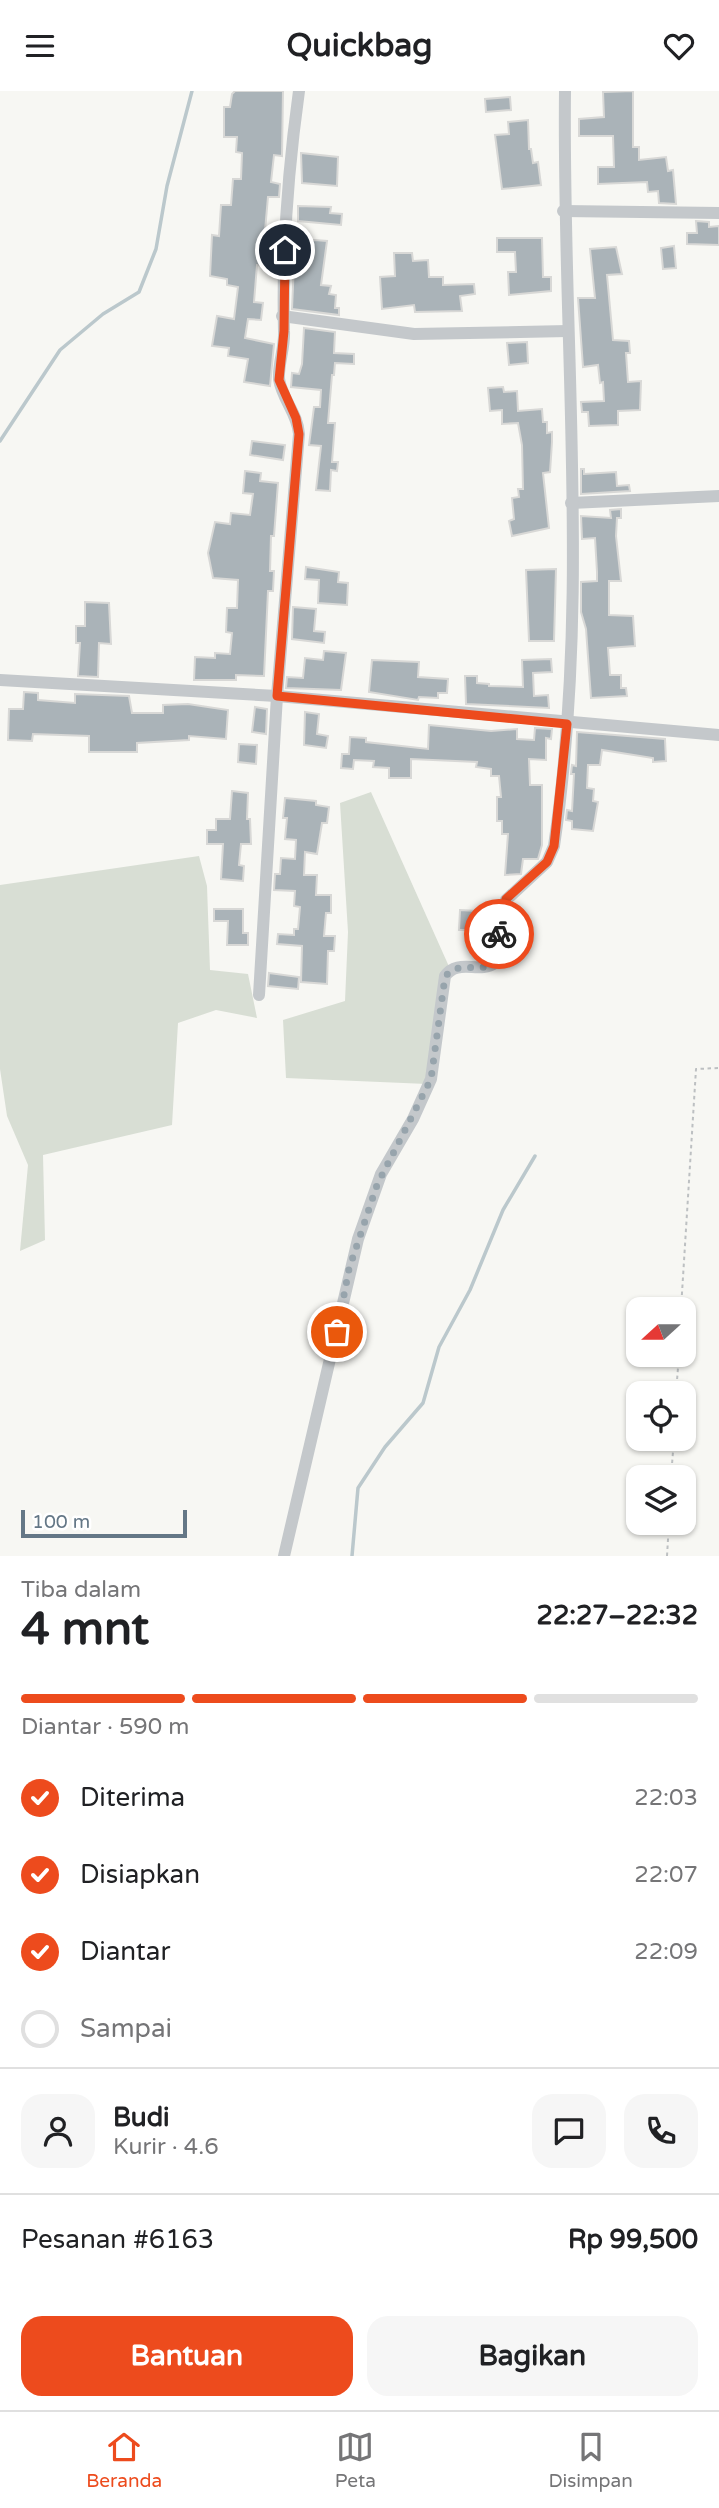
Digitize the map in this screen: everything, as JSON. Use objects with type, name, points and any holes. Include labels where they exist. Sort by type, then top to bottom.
[{"type":"street","points":[[259,995],[277,696],[299,434],[296,418],[279,380],[284,331],[282,316],[288,202],[299,91]]},
{"type":"street","points":[[284,1556],[358,1239],[381,1174],[413,1119],[431,1079],[445,977],[458,967],[488,967],[495,963],[506,899],[541,868],[552,854],[573,648],[564,211],[565,91]]},
{"type":"street","points":[[564,211],[719,213]]},
{"type":"street","points":[[282,316],[414,334],[568,331]]},
{"type":"street","points":[[571,503],[719,496]]},
{"type":"street","points":[[0,680],[277,696],[567,724],[719,735]]},
{"type":"path","points":[[682,1297],[696,1069],[719,1068]]},
{"type":"path","points":[[667,1556],[668,1535]]},
{"type":"shaded area","points":[[371,792],[451,971],[427,1084],[286,1078],[283,1020],[345,1001],[348,932],[340,803]]},
{"type":"shaded area","points":[[199,856],[207,886],[210,970],[248,974],[257,1018],[216,1010],[178,1023],[172,1125],[43,1155],[45,1240],[20,1251],[28,1165],[7,1116],[0,1069],[0,885]]},
{"type":"building","points":[[235,91],[283,91],[282,156],[274,155],[271,182],[280,184],[279,197],[268,197],[264,242],[271,242],[270,253],[276,253],[275,267],[257,265],[254,302],[263,303],[261,320],[248,319],[245,338],[274,344],[270,386],[244,382],[248,359],[228,356],[229,348],[212,346],[217,316],[234,319],[238,287],[227,285],[227,279],[210,276],[212,235],[219,236],[221,205],[231,205],[233,179],[241,179],[242,153],[236,152],[237,137],[224,137],[224,107],[230,107]]},
{"type":"building","points":[[633,91],[633,147],[639,147],[639,160],[666,157],[668,171],[673,170],[676,204],[659,203],[658,191],[648,192],[647,182],[598,184],[598,167],[614,167],[613,136],[579,136],[579,119],[604,117],[603,92]]},
{"type":"building","points":[[510,97],[511,110],[486,112],[485,99]]},
{"type":"building","points":[[528,120],[529,149],[533,163],[538,162],[541,185],[502,189],[495,135],[509,134],[508,122]]},
{"type":"building","points":[[301,153],[338,157],[337,186],[302,183]]},
{"type":"building","points":[[298,206],[331,207],[330,213],[342,214],[341,225],[298,221]]},
{"type":"building","points":[[696,221],[709,222],[709,227],[719,226],[719,245],[687,244],[687,233],[697,233]]},
{"type":"building","points":[[497,238],[542,238],[543,277],[551,277],[551,291],[509,295],[508,272],[516,272],[515,252],[497,252]]},
{"type":"building","points":[[295,241],[327,241],[321,285],[331,286],[329,294],[336,295],[335,308],[339,308],[339,315],[292,309]]},
{"type":"building","points":[[674,246],[676,268],[663,269],[661,248]]},
{"type":"building","points":[[616,247],[622,274],[607,275],[613,340],[629,341],[630,353],[626,353],[628,382],[641,381],[640,410],[618,411],[618,425],[589,426],[588,412],[582,412],[581,402],[604,401],[603,382],[600,383],[598,365],[583,367],[578,298],[595,298],[590,249]]},
{"type":"building","points":[[394,253],[412,253],[413,261],[428,260],[429,277],[443,277],[443,285],[474,284],[475,294],[460,296],[462,311],[415,312],[414,305],[382,309],[380,277],[395,276]]},
{"type":"building","points":[[304,328],[335,332],[334,353],[354,354],[354,364],[335,363],[332,375],[328,423],[335,423],[332,462],[338,462],[337,471],[331,470],[330,491],[316,490],[321,446],[309,445],[314,407],[320,407],[321,390],[291,387],[292,373],[299,374],[302,364]]},
{"type":"building","points":[[527,342],[528,363],[509,365],[507,343]]},
{"type":"building","points":[[503,387],[504,392],[517,391],[518,411],[542,409],[543,422],[547,422],[547,433],[552,432],[550,472],[543,473],[549,528],[512,536],[509,521],[514,519],[512,498],[519,497],[518,489],[523,489],[522,445],[518,423],[502,424],[502,410],[490,411],[488,388]]},
{"type":"building","points":[[252,441],[285,445],[283,460],[250,455]]},
{"type":"building","points":[[581,469],[584,469],[584,474],[616,472],[617,486],[629,485],[630,491],[581,494]]},
{"type":"building","points":[[245,471],[261,473],[260,481],[278,483],[274,536],[271,536],[270,571],[274,571],[273,591],[268,591],[264,676],[236,675],[236,680],[194,680],[195,657],[215,658],[215,653],[230,654],[232,633],[226,632],[227,608],[237,608],[238,580],[213,578],[208,553],[215,522],[230,524],[231,513],[250,515],[253,494],[243,493]]},
{"type":"building","points":[[621,509],[621,518],[617,518],[616,536],[621,581],[609,581],[609,615],[633,616],[635,646],[608,648],[610,675],[621,675],[621,688],[626,688],[627,696],[591,698],[586,629],[581,612],[581,582],[597,581],[597,572],[595,538],[582,539],[581,516],[611,518],[610,510]]},
{"type":"building","points":[[306,567],[339,572],[338,582],[348,583],[347,605],[318,603],[319,580],[305,579]]},
{"type":"building","points":[[556,569],[554,641],[529,641],[526,570]]},
{"type":"building","points":[[85,602],[109,603],[111,644],[99,643],[98,677],[78,676],[80,643],[76,643],[76,626],[85,626]]},
{"type":"building","points":[[293,607],[316,609],[314,631],[325,632],[324,643],[292,639]]},
{"type":"building","points":[[324,651],[346,653],[341,690],[286,688],[287,677],[303,678],[305,658],[323,660]]},
{"type":"building","points":[[551,659],[552,672],[533,673],[534,696],[548,695],[549,708],[466,704],[465,676],[477,676],[477,683],[489,686],[523,687],[522,660]]},
{"type":"building","points":[[372,660],[419,662],[418,677],[448,679],[447,693],[438,693],[438,698],[419,697],[418,700],[369,692]]},
{"type":"building","points":[[24,692],[38,693],[38,700],[75,703],[75,694],[129,696],[132,713],[163,713],[163,705],[188,704],[228,710],[226,739],[189,736],[189,740],[137,743],[137,752],[89,752],[89,736],[33,734],[32,741],[8,740],[9,709],[23,709]]},
{"type":"building","points":[[255,707],[267,709],[266,734],[252,732]]},
{"type":"building","points":[[305,712],[319,714],[317,734],[328,736],[326,748],[304,745]]},
{"type":"building","points":[[429,725],[491,731],[517,729],[517,739],[534,740],[535,728],[552,729],[551,739],[546,738],[546,760],[529,759],[530,785],[542,785],[542,845],[538,859],[523,859],[521,874],[505,875],[508,834],[502,834],[502,821],[497,821],[497,797],[501,797],[499,776],[491,776],[491,769],[476,767],[477,762],[411,759],[411,778],[389,778],[389,768],[373,767],[374,761],[354,760],[353,769],[341,768],[342,754],[349,754],[350,737],[366,738],[366,742],[428,749]]},
{"type":"building","points":[[577,732],[665,739],[666,761],[653,762],[653,758],[602,750],[600,765],[588,765],[587,788],[594,789],[593,801],[598,802],[593,831],[572,829],[572,821],[566,820],[567,810],[572,811],[574,774],[571,774],[572,765],[576,766]]},
{"type":"building","points":[[239,744],[257,745],[256,764],[238,762]]},
{"type":"building","points":[[232,791],[248,793],[247,819],[250,819],[251,844],[241,844],[239,865],[244,866],[243,881],[221,879],[223,844],[207,844],[207,830],[216,830],[216,819],[230,819]]},
{"type":"building","points":[[285,798],[316,801],[316,805],[329,807],[327,823],[322,823],[317,854],[305,852],[304,875],[317,875],[316,895],[331,895],[331,913],[326,913],[324,936],[335,936],[334,951],[328,951],[327,984],[301,982],[302,946],[277,944],[278,934],[294,935],[294,929],[298,929],[300,907],[294,906],[295,891],[274,890],[275,874],[280,874],[281,858],[295,859],[296,840],[285,839]]},
{"type":"building","points":[[214,909],[243,909],[243,933],[248,933],[248,945],[227,945],[228,921],[214,921]]},
{"type":"building","points":[[460,910],[477,911],[476,930],[459,930]]},
{"type":"building","points":[[269,973],[299,977],[298,989],[268,986]]},
{"type":"waterway","points":[[0,441],[60,350],[103,314],[139,292],[156,249],[167,186],[192,91]]},
{"type":"waterway","points":[[352,1556],[358,1488],[385,1447],[423,1403],[439,1347],[470,1290],[503,1210],[535,1156]]},
{"type":"way so far","points":[[337,1332],[349,1269],[377,1185],[388,1160],[426,1094],[431,1079],[445,977],[450,969],[488,967],[495,963],[499,934]]},
{"type":"route","points":[[285,250],[282,316],[284,331],[279,380],[296,418],[299,434],[277,696],[567,724],[552,854],[541,868],[522,882],[506,899],[500,917],[499,934]]}]
